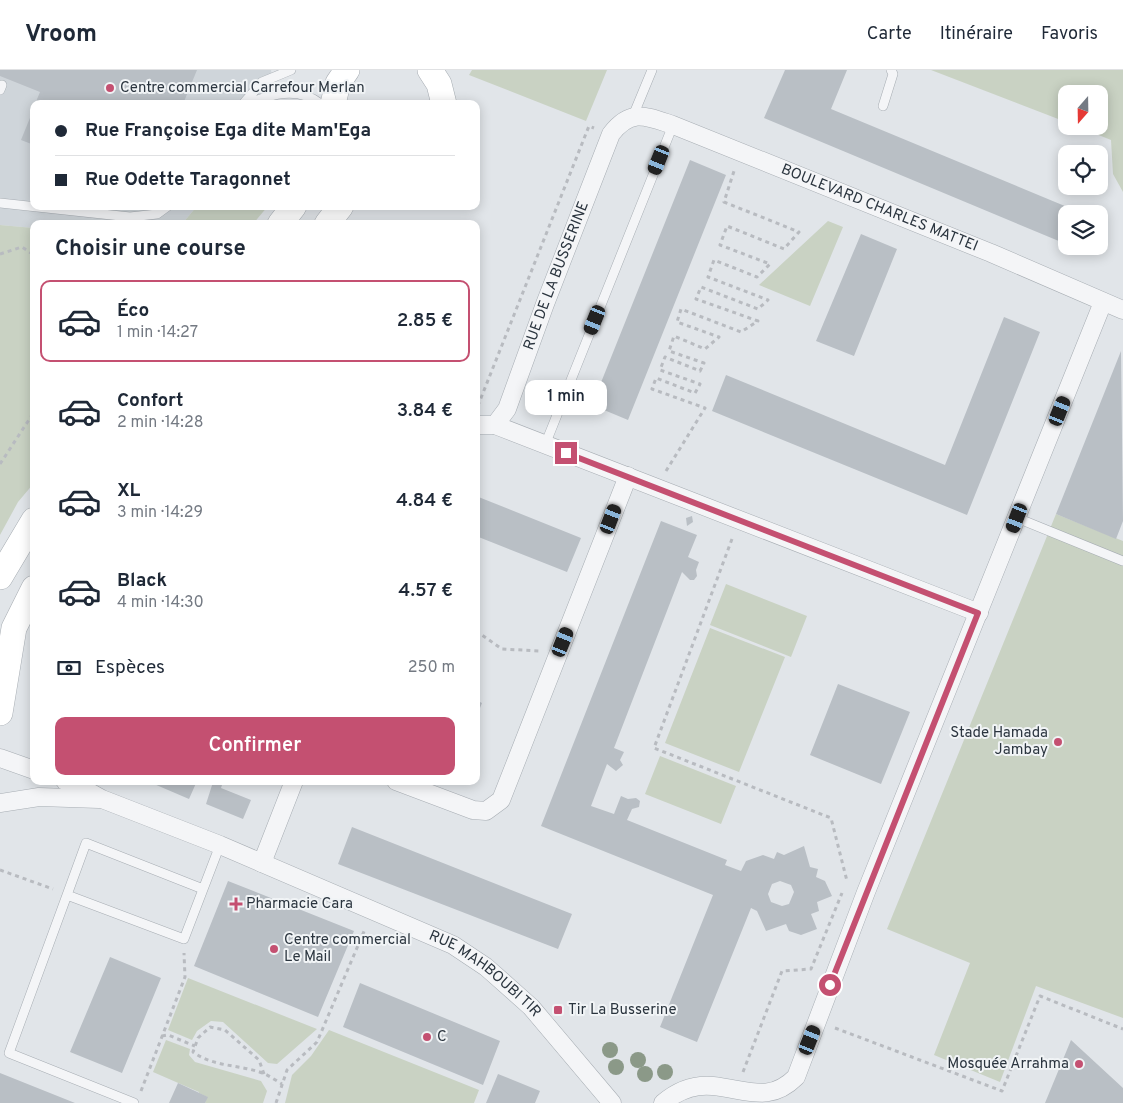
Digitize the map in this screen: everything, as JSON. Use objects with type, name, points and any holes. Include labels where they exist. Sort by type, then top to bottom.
[{"type":"street","points":[[334,100],[338,83],[347,70]]},
{"type":"street","name":"BOULEVARD CHARLES MATTEI","points":[[634,116],[648,116],[740,151],[991,253],[1123,310]]},
{"type":"street","name":"RUE DE LA BUSSERINE","points":[[495,425],[506,409],[611,134],[620,122],[634,116]]},
{"type":"street","points":[[283,220],[291,210]]},
{"type":"street","points":[[330,220],[338,210]]},
{"type":"street","points":[[663,1103],[679,1091],[695,1087],[712,1086],[762,1099],[779,1095],[788,1089],[796,1077],[866,892],[1103,302]]},
{"type":"street","points":[[480,425],[495,425],[978,613]]},
{"type":"street","points":[[407,785],[473,810],[486,811],[494,808],[501,800],[628,476]]},
{"type":"street","points":[[0,577],[30,527]]},
{"type":"street","points":[[0,713],[14,628],[30,596]]},
{"type":"street","points":[[0,758],[30,769]]},
{"type":"street","name":"RUE MAHBOUBI TIR","points":[[77,785],[102,799],[220,845],[453,945],[486,966],[531,1006],[612,1103]]},
{"type":"street","points":[[262,863],[292,785]]},
{"type":"street","name":"RUE MAHBOUBI TIR","points":[[0,803],[39,797],[102,799]]},
{"type":"lane","points":[[248,100],[262,82],[291,70]]},
{"type":"lane","points":[[634,116],[652,70]]},
{"type":"lane","points":[[883,106],[892,85],[893,74],[891,70]]},
{"type":"lane","points":[[256,100],[291,92],[306,95],[314,100]]},
{"type":"lane","points":[[545,445],[673,125]]},
{"type":"lane","points":[[0,203],[30,206]]},
{"type":"lane","points":[[65,210],[130,217],[157,214],[162,210]]},
{"type":"lane","points":[[1017,518],[1123,561]]},
{"type":"lane","points":[[134,1103],[9,1053],[86,843],[203,889]]},
{"type":"lane","points":[[67,894],[184,939],[220,845]]},
{"type":"path","points":[[480,400],[589,126],[611,134]]},
{"type":"path","points":[[659,488],[668,467],[704,408],[652,389],[656,378],[695,393],[700,384],[660,370],[665,358],[700,371],[704,363],[669,351],[674,336],[705,350],[719,337],[677,322],[681,309],[741,332],[758,322],[696,299],[701,287],[758,309],[768,300],[708,277],[714,260],[757,277],[770,264],[720,245],[727,226],[784,249],[800,232],[724,202],[740,151]]},
{"type":"path","points":[[0,254],[22,247],[30,253]]},
{"type":"path","points":[[0,464],[30,418]]},
{"type":"path","points":[[739,520],[654,748],[831,818],[847,881]]},
{"type":"path","points":[[480,634],[502,649],[539,651],[556,659]]},
{"type":"path","points":[[0,870],[40,884]]},
{"type":"path","points":[[736,1091],[782,971],[811,969],[849,875]]},
{"type":"path","points":[[276,1103],[287,1070],[317,1042],[374,910]]},
{"type":"path","points":[[139,1095],[185,977],[184,939]]},
{"type":"path","points":[[818,1022],[1002,1091],[1040,996],[1123,1028]]},
{"type":"path","points":[[264,1074],[259,1060],[226,1030],[210,1027],[198,1038],[193,1052],[201,1058],[222,1066],[264,1074],[282,1084]]},
{"type":"path","points":[[162,1036],[168,1035],[195,1046]]},
{"type":"shaded area","points":[[0,70],[271,70],[275,100],[30,100],[30,210],[194,210],[185,220],[30,220],[30,228],[0,225]]},
{"type":"green space","points":[[472,70],[607,70],[586,121],[469,75]]},
{"type":"green space","points":[[931,70],[1123,70],[1123,192],[1113,174],[1111,140],[1098,135],[1108,135],[1108,85],[1058,85],[1058,119]]},
{"type":"green space","points":[[194,210],[265,210],[256,220],[185,220]]},
{"type":"green space","points":[[828,221],[843,227],[810,306],[759,285]]},
{"type":"green space","points":[[0,225],[30,228],[30,488],[18,502],[0,535]]},
{"type":"green space","name":"Stade Hamada Jambay","points":[[1056,514],[1123,541],[1123,1018],[1036,986],[1000,1082],[934,1055],[970,963],[887,929]]},
{"type":"green space","points":[[726,584],[807,616],[791,657],[710,625]]},
{"type":"green space","points":[[710,628],[785,657],[739,772],[665,743]]},
{"type":"green space","points":[[660,756],[736,786],[721,824],[645,794]]},
{"type":"green space","points":[[188,978],[317,1029],[277,1064],[268,1063],[223,1022],[211,1021],[197,1031],[192,1040],[168,1030]]},
{"type":"green space","points":[[329,1030],[479,1090],[474,1103],[285,1103],[292,1075],[311,1056]]},
{"type":"green space","points":[[166,1040],[190,1049],[189,1055],[195,1062],[261,1081],[267,1091],[263,1103],[205,1103],[207,1097],[199,1092],[153,1072]]},
{"type":"building","name":"Centre commercial Carrefour Merlan","points":[[0,70],[197,70],[185,100],[37,100],[40,92],[0,76]]},
{"type":"building","points":[[785,70],[847,70],[831,109],[1062,205],[1058,205],[1058,241],[764,118]]},
{"type":"building","points":[[30,118],[30,143],[21,140]]},
{"type":"building","points":[[690,160],[726,175],[628,420],[592,405]]},
{"type":"building","points":[[861,234],[897,249],[854,356],[816,341]]},
{"type":"building","points":[[1004,317],[1040,332],[967,515],[712,411],[726,375],[945,465]]},
{"type":"building","points":[[1121,351],[1123,521],[1116,539],[1056,514]]},
{"type":"building","points":[[480,498],[581,538],[567,572],[480,538]]},
{"type":"building","points":[[692,516],[693,522],[687,526],[686,518]]},
{"type":"building","points":[[661,521],[697,535],[688,557],[699,562],[696,570],[697,576],[694,580],[690,580],[682,572],[614,748],[624,752],[620,760],[623,765],[616,771],[607,764],[591,806],[614,814],[621,796],[628,799],[636,798],[640,801],[639,807],[632,809],[627,820],[727,860],[725,865],[741,871],[746,861],[763,855],[774,859],[777,852],[784,855],[804,846],[810,867],[818,869],[816,877],[825,881],[832,896],[817,902],[819,911],[811,914],[817,929],[801,935],[789,931],[786,924],[766,931],[757,911],[751,908],[697,1042],[660,1027],[713,895],[541,826]],"holes":[[[780,881],[791,885],[794,892],[789,904],[782,906],[771,902],[768,894],[772,884]]]},
{"type":"building","points":[[838,684],[910,712],[881,784],[810,755]]},
{"type":"building","points":[[156,785],[195,785],[189,799]]},
{"type":"building","points":[[212,785],[222,785],[221,788],[251,800],[243,819],[206,804]]},
{"type":"building","points":[[352,827],[572,914],[558,949],[338,864]]},
{"type":"building","name":"Centre commercial Le Mail","points":[[228,881],[354,931],[318,1017],[194,966]]},
{"type":"building","points":[[110,957],[161,978],[122,1073],[70,1052]]},
{"type":"building","name":"C","points":[[360,983],[500,1041],[483,1085],[343,1027]]},
{"type":"building","name":"Mosquée Arrahma","points":[[1071,1040],[1123,1088],[1123,1103],[1045,1103]]},
{"type":"building","points":[[0,1073],[75,1103],[0,1103]]},
{"type":"building","points":[[498,1074],[540,1091],[535,1103],[486,1103]]},
{"type":"building","points":[[178,1083],[208,1097],[205,1103],[169,1103]]},
{"type":"place","name":"Centre commercial Carrefour Merlan","points":[[110,88]]},
{"type":"place","name":"Stade Hamada Jambay","points":[[1058,742]]},
{"type":"place","name":"Pharmacie Cara","points":[[236,904]]},
{"type":"place","name":"Centre commercial Le Mail","points":[[274,949]]},
{"type":"place","name":"Tir La Busserine","points":[[558,1010]]},
{"type":"place","name":"C","points":[[427,1037]]},
{"type":"place","name":"Mosquée Arrahma","points":[[1079,1064]]},
{"type":"route","points":[[566,453],[650,484],[978,613],[830,985]]}]
